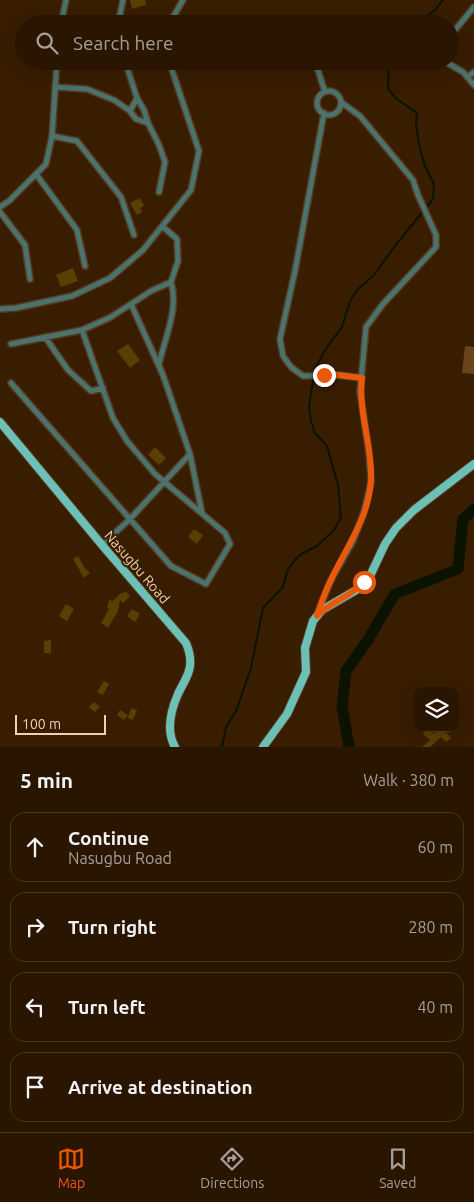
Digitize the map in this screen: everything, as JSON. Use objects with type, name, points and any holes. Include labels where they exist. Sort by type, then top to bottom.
[{"type":"main road","name":"Nasugbu Road","points":[[0,422],[182,638],[189,650],[191,664],[177,695],[171,717],[171,736],[175,747]]},
{"type":"main road","points":[[263,747],[287,714],[306,672],[306,642],[310,626],[317,616],[322,610],[358,589],[370,576],[385,544],[396,528],[414,510],[474,464]]},
{"type":"street","points":[[63,15],[66,0]]},
{"type":"street","points":[[120,15],[122,0]]},
{"type":"street","points":[[174,15],[183,0]]},
{"type":"street","points":[[459,25],[474,7]]},
{"type":"street","points":[[0,207],[9,201],[46,164],[52,136],[56,70]]},
{"type":"street","points":[[128,70],[137,98],[144,110],[165,162],[159,192]]},
{"type":"street","points":[[0,309],[16,308],[72,296],[110,278],[143,250],[191,190],[199,151],[172,70]]},
{"type":"street","points":[[318,70],[325,92]]},
{"type":"street","points":[[459,70],[474,85]]},
{"type":"street","points":[[467,77],[474,72]]},
{"type":"street","points":[[55,87],[87,89],[114,100],[130,111],[136,119],[148,123]]},
{"type":"street","points":[[325,92],[335,92],[341,102],[336,113],[332,114],[324,113],[319,108],[318,102],[320,96],[325,92]]},
{"type":"street","points":[[130,111],[137,98]]},
{"type":"street","points":[[317,616],[331,580],[359,527],[371,482],[360,392],[366,327],[383,304],[436,248],[436,235],[413,180],[360,116],[341,102]]},
{"type":"street","points":[[324,113],[280,339],[284,356],[291,367],[303,376],[338,375],[362,378]]},
{"type":"street","points":[[52,136],[77,141],[121,197],[134,235]]},
{"type":"street","points":[[36,174],[76,230],[85,266]]},
{"type":"street","points":[[0,212],[25,245],[30,279]]},
{"type":"street","points":[[158,364],[172,314],[174,291],[171,282],[178,260],[177,238],[163,227]]},
{"type":"street","points":[[11,344],[82,330],[111,317],[151,291],[171,282]]},
{"type":"street","points":[[131,304],[158,364],[190,454],[202,514]]},
{"type":"street","points":[[11,383],[171,566],[206,584],[230,544],[224,533],[155,474],[127,441],[113,418],[82,330]]},
{"type":"street","points":[[45,337],[68,370],[91,391],[103,388]]},
{"type":"street","points":[[102,545],[190,454]]},
{"type":"shaded area","points":[[465,346],[474,347],[474,374],[462,373]]},
{"type":"building","points":[[130,0],[145,0],[146,5],[132,9]]},
{"type":"building","points":[[140,198],[144,206],[140,208],[142,212],[137,215],[130,203]]},
{"type":"building","points":[[73,268],[78,281],[61,287],[56,275]]},
{"type":"building","points":[[128,344],[140,360],[130,368],[117,351]]},
{"type":"building","points":[[155,447],[166,458],[159,465],[148,455]]},
{"type":"building","points":[[194,529],[203,535],[197,544],[188,537]]},
{"type":"building","points":[[78,556],[90,573],[84,578],[73,559]]},
{"type":"building","points":[[126,591],[130,596],[123,603],[120,600],[118,611],[108,628],[101,623],[109,609],[107,608],[109,600],[113,601],[122,592],[121,594]]},
{"type":"building","points":[[66,604],[74,609],[67,621],[59,616]]},
{"type":"building","points":[[132,609],[140,614],[135,622],[127,616]]},
{"type":"building","points":[[51,640],[51,653],[44,653],[44,641]]},
{"type":"building","points":[[104,681],[109,684],[103,695],[97,692]]},
{"type":"building","points":[[94,702],[100,707],[95,712],[89,707]]},
{"type":"building","points":[[131,708],[137,710],[133,720],[128,718]]},
{"type":"building","points":[[120,710],[128,715],[124,720],[117,715]]},
{"type":"building","points":[[432,732],[434,734],[436,732],[446,732],[451,738],[446,742],[441,737],[430,747],[422,747],[430,740],[423,734]]},
{"type":"waterway","points":[[429,15],[443,0]]},
{"type":"waterway","points":[[222,747],[226,727],[236,711],[251,668],[263,608],[283,587],[288,569],[295,560],[301,554],[317,546],[334,530],[341,517],[338,485],[327,446],[315,433],[311,421],[309,406],[315,369],[325,350],[342,327],[350,301],[357,290],[374,275],[433,199],[434,184],[425,166],[419,145],[416,123],[417,113],[397,99],[388,89],[389,70]]},
{"type":"waterway","points":[[349,747],[342,706],[346,671],[367,641],[395,594],[458,569],[463,519],[474,509]]},
{"type":"route","points":[[324,375],[362,378],[360,392],[371,482],[364,512],[353,541],[331,580],[317,616],[322,610],[358,589],[364,582]]}]
